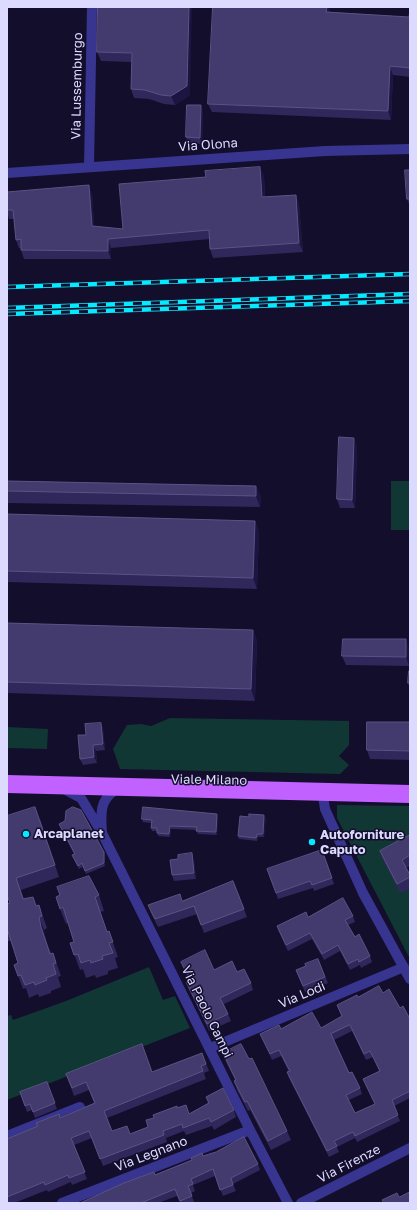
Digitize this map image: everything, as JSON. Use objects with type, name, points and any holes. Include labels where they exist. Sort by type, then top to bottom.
[{"type":"main road","name":"Viale Milano","points":[[7,780],[410,790]]},
{"type":"main road","name":"Viale Milano","points":[[7,788],[410,798]]},
{"type":"street","name":"Via Lussemburgo","points":[[89,166],[92,7]]},
{"type":"street","name":"Via Olona","points":[[7,173],[89,166],[325,151],[410,150]]},
{"type":"street","name":"Via Paolo Campi","points":[[64,790],[81,798],[102,832],[250,1130],[288,1203]]},
{"type":"street","name":"Via Paolo Campi","points":[[102,832],[102,806],[107,797],[114,791]]},
{"type":"street","points":[[323,796],[325,809],[363,892],[410,979]]},
{"type":"street","name":"Via Lodi","points":[[210,1048],[404,967]]},
{"type":"street","points":[[7,1136],[80,1107]]},
{"type":"street","name":"Via Legnano","points":[[62,1203],[250,1130]]},
{"type":"street","name":"Via Firenze","points":[[301,1203],[410,1148]]},
{"type":"green space","points":[[391,481],[410,481],[410,530],[391,530]]},
{"type":"green space","points":[[170,718],[349,721],[349,745],[339,756],[349,765],[340,774],[120,769],[113,749],[127,725],[141,724],[151,726]]},
{"type":"green space","points":[[7,727],[48,729],[47,749],[7,748]]},
{"type":"green space","points":[[337,805],[410,806],[410,846],[383,860],[410,888],[410,959],[337,818]]},
{"type":"green space","points":[[149,967],[163,1000],[175,996],[190,1028],[7,1100],[7,1016],[11,1015],[13,1020],[66,1001]]},
{"type":"building","points":[[98,7],[189,7],[187,86],[171,96],[161,95],[145,90],[131,89],[132,53],[97,52]]},
{"type":"building","points":[[213,7],[327,7],[326,12],[409,17],[410,10],[410,68],[390,66],[388,111],[208,104]]},
{"type":"building","points":[[187,105],[201,105],[200,138],[186,137]]},
{"type":"building","points":[[260,167],[262,197],[296,195],[299,243],[210,249],[209,230],[108,239],[108,251],[21,250],[21,239],[16,240],[13,210],[7,210],[7,192],[89,185],[92,226],[123,229],[119,184],[206,177],[205,171]]},
{"type":"building","points":[[405,170],[410,170],[410,199],[407,199]]},
{"type":"building","points":[[339,437],[354,438],[352,500],[337,499]]},
{"type":"building","points":[[7,481],[256,486],[256,496],[7,491]]},
{"type":"building","points":[[7,514],[255,521],[253,578],[7,571]]},
{"type":"building","points":[[7,623],[253,630],[251,689],[7,682]]},
{"type":"building","points":[[343,639],[406,639],[406,657],[342,656]]},
{"type":"building","points":[[409,671],[410,683],[408,683]]},
{"type":"building","points":[[367,722],[410,722],[410,751],[367,750]]},
{"type":"building","points":[[101,723],[103,744],[93,745],[94,757],[80,759],[78,735],[86,735],[85,724]]},
{"type":"building","points":[[35,807],[55,865],[16,878],[23,899],[33,897],[36,906],[39,905],[42,916],[39,917],[41,927],[50,954],[53,953],[56,963],[53,964],[56,974],[35,985],[34,982],[25,985],[21,975],[18,976],[14,965],[18,963],[7,928],[7,904],[10,903],[7,895],[7,816]]},
{"type":"building","points":[[73,807],[81,810],[104,852],[104,863],[85,871],[82,863],[78,866],[72,855],[75,854],[59,824],[65,821],[66,811]]},
{"type":"building","points":[[143,807],[217,814],[216,832],[196,831],[197,827],[170,826],[169,834],[157,833],[157,828],[151,828],[152,820],[142,819]]},
{"type":"building","points":[[249,814],[264,815],[263,834],[257,834],[256,838],[238,836],[240,816],[249,817]]},
{"type":"building","points":[[410,835],[410,855],[402,860],[410,877],[397,884],[380,851]]},
{"type":"building","points":[[322,850],[332,878],[312,885],[310,881],[276,893],[267,869]]},
{"type":"building","points":[[192,853],[194,873],[172,875],[170,860],[178,859],[178,855]]},
{"type":"building","points":[[89,876],[99,895],[95,897],[107,932],[109,931],[113,942],[109,943],[113,953],[102,956],[103,959],[91,963],[90,960],[81,963],[78,954],[74,955],[70,943],[74,942],[63,907],[60,909],[56,897],[60,895],[57,887]]},
{"type":"building","points":[[233,881],[244,909],[201,925],[194,906],[155,919],[148,905],[180,894],[182,901]]},
{"type":"building","points":[[343,898],[353,916],[345,920],[355,937],[359,934],[370,956],[359,962],[358,959],[348,964],[338,945],[322,954],[310,933],[286,945],[277,926],[306,912],[308,917]]},
{"type":"building","points":[[205,950],[214,970],[232,961],[237,972],[244,969],[251,983],[220,998],[228,1014],[207,1024],[186,982],[190,980],[181,962]]},
{"type":"building","points":[[318,959],[325,977],[303,986],[296,970],[306,966],[305,964]]},
{"type":"building","points":[[379,986],[383,993],[389,989],[400,1008],[403,1006],[410,1019],[410,1091],[392,1100],[398,1115],[355,1136],[353,1132],[334,1141],[337,1146],[327,1151],[287,1072],[290,1071],[279,1050],[270,1054],[260,1034],[279,1025],[281,1029],[312,1012],[321,1028],[342,1016],[337,1005],[357,995],[358,997]],"holes":[[[350,1025],[364,1054],[370,1051],[380,1071],[363,1079],[375,1104],[355,1113],[346,1095],[360,1088],[352,1072],[349,1073],[331,1034]]]},
{"type":"building","points":[[142,1044],[152,1072],[202,1053],[206,1064],[201,1066],[203,1071],[104,1111],[112,1131],[127,1126],[130,1134],[148,1127],[146,1120],[154,1118],[153,1115],[177,1106],[177,1108],[186,1105],[189,1114],[209,1103],[206,1097],[223,1088],[234,1110],[211,1122],[209,1118],[183,1128],[182,1124],[163,1131],[164,1135],[100,1159],[89,1131],[71,1138],[85,1172],[69,1178],[68,1175],[45,1185],[44,1182],[7,1197],[7,1139],[38,1126],[36,1123],[59,1114],[60,1118],[95,1103],[86,1082],[72,1088],[66,1074]]},
{"type":"building","points":[[241,1044],[249,1059],[252,1058],[287,1131],[268,1141],[247,1101],[245,1102],[234,1081],[236,1080],[223,1053]]},
{"type":"building","points":[[47,1082],[55,1103],[33,1112],[30,1104],[25,1106],[20,1092]]},
{"type":"building","points":[[244,1137],[258,1164],[231,1178],[233,1185],[220,1190],[213,1169],[191,1179],[193,1184],[188,1186],[192,1196],[180,1201],[175,1189],[141,1203],[80,1203],[124,1183],[154,1172],[155,1175],[192,1160],[191,1158],[202,1153],[203,1156],[216,1152]]},
{"type":"building","points":[[410,1192],[410,1203],[384,1203],[382,1200],[397,1193],[399,1197]]},
{"type":"railway","points":[[7,287],[410,274]]},
{"type":"railway","points":[[7,308],[410,294]]},
{"type":"railway","points":[[7,314],[410,301]]},
{"type":"place","name":"Arcaplanet","points":[[26,834]]},
{"type":"place","name":"Autoforniture Caputo","points":[[312,842]]}]
